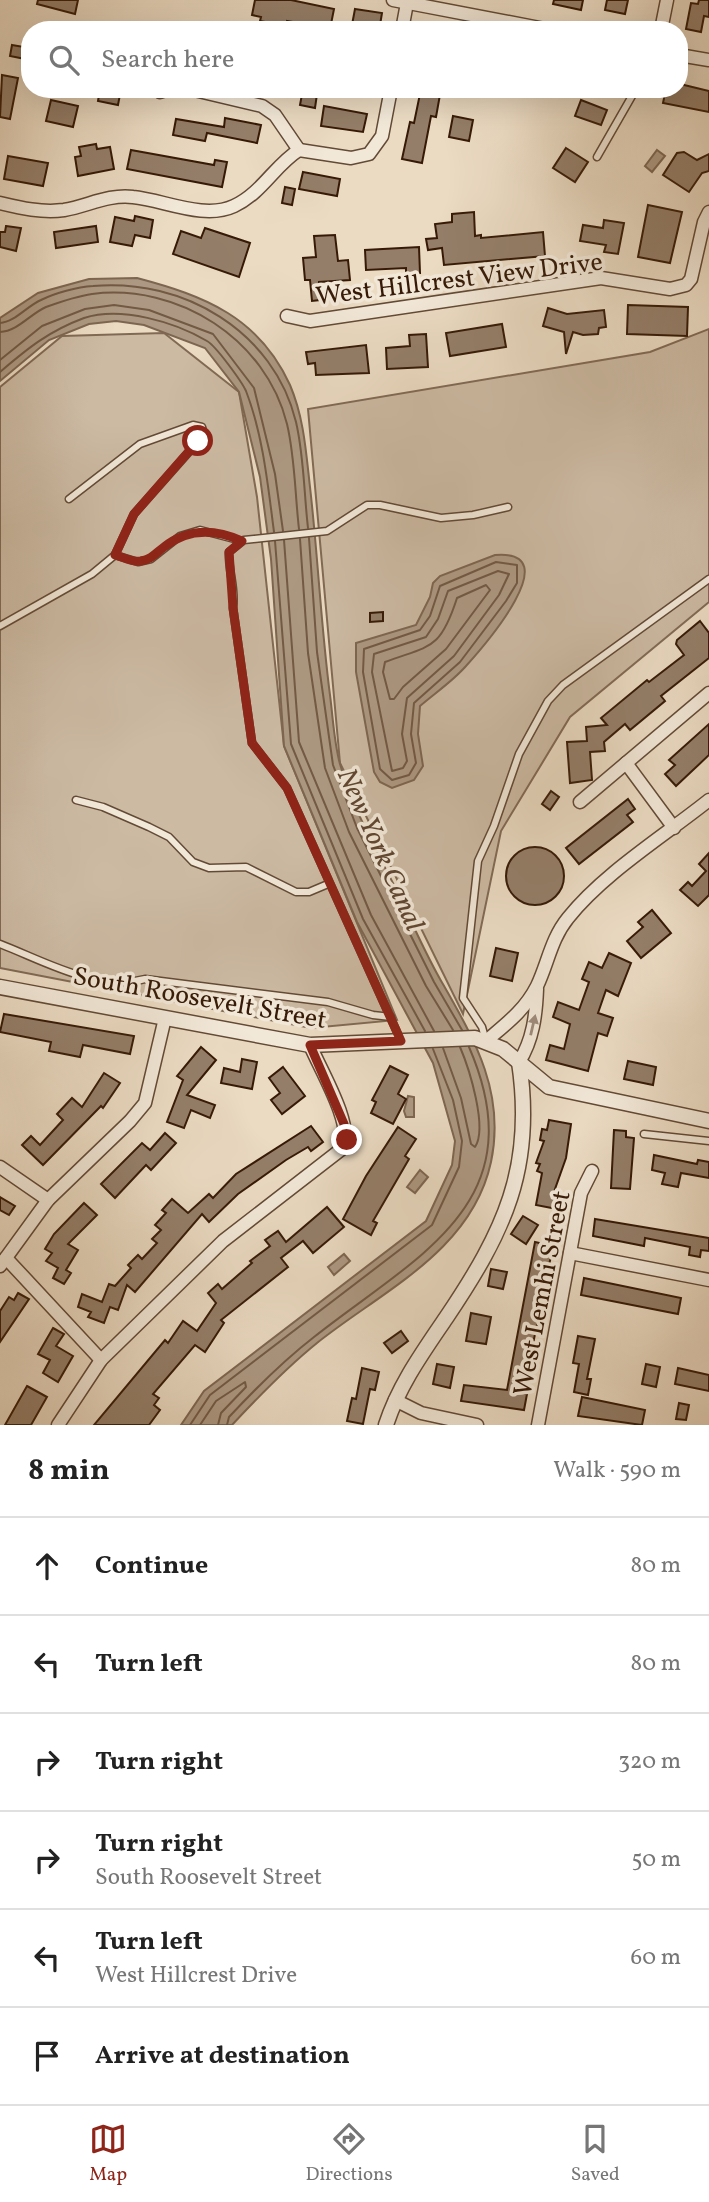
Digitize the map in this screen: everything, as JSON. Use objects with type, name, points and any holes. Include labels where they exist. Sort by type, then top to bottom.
[{"type":"street","points":[[393,0],[502,21]]},
{"type":"street","points":[[663,21],[667,0]]},
{"type":"street","points":[[404,21],[407,3]]},
{"type":"street","points":[[688,56],[709,60]]},
{"type":"street","points":[[228,98],[262,106],[275,116],[299,150],[351,158],[369,154],[382,136],[389,98]]},
{"type":"street","points":[[0,203],[36,211],[64,210],[104,198],[131,197],[201,210],[232,207],[256,192],[299,150]]},
{"type":"street","name":"West Hillcrest View Drive","points":[[287,316],[310,321],[601,278],[677,288],[686,285],[691,279],[704,222],[709,212]]},
{"type":"street","points":[[580,802],[709,693]]},
{"type":"street","points":[[626,763],[674,828]]},
{"type":"street","points":[[480,1039],[520,1013],[537,985],[551,944],[566,919],[587,897],[709,800]]},
{"type":"street","points":[[386,1425],[412,1367],[482,1264],[511,1200],[522,1144],[523,1087],[519,1062],[528,1048],[536,1012],[537,985]]},
{"type":"street","name":"South Roosevelt Street","points":[[0,986],[310,1045],[480,1039]]},
{"type":"street","points":[[101,1360],[3,1262],[48,1200],[130,1121],[145,1103],[165,1018]]},
{"type":"street","points":[[480,1039],[503,1049],[549,1087],[709,1121]]},
{"type":"street","points":[[58,1425],[101,1360],[223,1241],[343,1148],[347,1140],[344,1124],[310,1045]]},
{"type":"street","points":[[0,1167],[48,1200]]},
{"type":"street","name":"West Lemhi Street","points":[[538,1425],[581,1194],[592,1171]]},
{"type":"street","points":[[570,1253],[709,1280]]},
{"type":"street","points":[[395,1400],[421,1413],[477,1425]]},
{"type":"lane","points":[[597,157],[631,98]]},
{"type":"lane","points":[[0,626],[92,574],[115,555],[134,514],[204,435],[205,429],[193,425],[140,444],[69,499]]},
{"type":"lane","points":[[405,1041],[328,884],[287,788],[252,743],[233,608],[233,580],[228,568],[229,552],[242,541],[320,532],[334,527],[366,505],[380,505],[441,518],[473,515],[508,507]]},
{"type":"lane","points":[[115,555],[138,562],[144,561],[180,536],[200,530],[242,541]]},
{"type":"lane","points":[[480,1039],[482,1027],[463,999],[463,978],[478,861],[495,826],[519,754],[548,701],[563,685],[709,579]]},
{"type":"lane","points":[[76,800],[103,807],[149,827],[169,838],[193,862],[209,868],[246,867],[296,892],[309,892],[328,884]]},
{"type":"lane","points":[[0,944],[69,971],[115,984],[145,979],[328,1002],[373,1015],[391,1017]]},
{"type":"lane","points":[[644,1133],[709,1141]]},
{"type":"shaded area","points":[[709,329],[709,602],[570,717],[501,831],[463,1014],[340,763],[308,409],[650,352]]},
{"type":"shaded area","points":[[164,333],[239,392],[257,497],[284,746],[397,1020],[311,1028],[0,968],[0,387],[62,336]]},
{"type":"water","points":[[657,150],[665,156],[652,172],[645,166]]},
{"type":"water","points":[[137,278],[207,302],[246,326],[263,342],[290,385],[306,448],[327,669],[340,764],[364,826],[475,1044],[484,1066],[494,1112],[491,1162],[481,1193],[465,1221],[445,1245],[396,1286],[306,1353],[273,1382],[232,1425],[181,1425],[204,1391],[426,1221],[452,1165],[455,1141],[433,1063],[357,922],[284,746],[271,559],[260,477],[239,392],[205,348],[144,325],[116,321],[89,324],[49,340],[0,381],[0,318],[38,293],[89,279]]},
{"type":"water","points":[[495,555],[516,557],[524,567],[523,582],[515,601],[503,621],[466,666],[420,706],[418,734],[423,766],[414,780],[392,788],[380,782],[374,772],[356,672],[356,643],[416,625],[430,597],[433,583],[440,576]]},
{"type":"water","points":[[408,1096],[414,1097],[414,1117],[406,1117],[404,1111]]},
{"type":"water","points":[[420,1170],[428,1177],[415,1193],[407,1187]]},
{"type":"water","points":[[344,1254],[350,1261],[334,1275],[328,1267]]},
{"type":"building","points":[[38,0],[78,0],[75,14],[37,4]]},
{"type":"building","points":[[255,0],[291,0],[334,9],[332,21],[260,21],[261,17],[252,15]]},
{"type":"building","points":[[554,0],[583,0],[581,10],[553,4]]},
{"type":"building","points":[[607,0],[628,0],[625,14],[605,10]]},
{"type":"building","points":[[699,0],[709,0],[709,17],[704,16],[701,32],[688,29],[691,3],[698,4]]},
{"type":"building","points":[[355,9],[382,13],[381,21],[353,21]]},
{"type":"building","points":[[12,45],[21,46],[21,58],[10,56]]},
{"type":"building","points":[[2,75],[18,78],[10,119],[0,117]]},
{"type":"building","points":[[688,86],[709,91],[709,112],[663,103],[664,98],[688,98]]},
{"type":"building","points":[[98,98],[119,98],[118,105],[98,101]]},
{"type":"building","points":[[301,98],[316,98],[315,108],[300,105]]},
{"type":"building","points":[[419,98],[439,98],[436,117],[431,116],[422,163],[402,159],[410,122],[414,123]]},
{"type":"building","points":[[51,100],[78,106],[73,127],[46,121]]},
{"type":"building","points":[[581,100],[607,110],[601,125],[575,116]]},
{"type":"building","points":[[324,106],[367,114],[363,132],[321,126]]},
{"type":"building","points":[[453,116],[473,120],[469,141],[449,137]]},
{"type":"building","points":[[225,118],[261,125],[257,143],[207,133],[205,141],[173,135],[176,119],[224,127]]},
{"type":"building","points":[[96,144],[97,149],[110,147],[114,169],[78,176],[75,157],[81,156],[79,147]]},
{"type":"building","points":[[566,148],[588,162],[575,182],[553,168]]},
{"type":"building","points":[[131,150],[214,165],[215,160],[227,162],[222,187],[127,169]]},
{"type":"building","points":[[684,152],[697,160],[709,154],[709,171],[702,173],[689,192],[663,175],[677,153]]},
{"type":"building","points":[[8,156],[48,163],[43,186],[4,179]]},
{"type":"building","points":[[303,172],[340,179],[337,196],[299,189]]},
{"type":"building","points":[[285,187],[295,189],[292,205],[282,203]]},
{"type":"building","points":[[648,205],[682,212],[670,263],[638,257]]},
{"type":"building","points":[[474,212],[475,236],[481,235],[481,238],[543,232],[545,256],[444,265],[442,248],[428,250],[426,239],[437,238],[435,224],[452,222],[452,214]]},
{"type":"building","points":[[135,216],[153,220],[150,238],[135,235],[132,246],[110,242],[115,217],[134,221]]},
{"type":"building","points":[[604,220],[624,223],[618,254],[604,252],[606,245],[580,241],[583,225],[603,228]]},
{"type":"building","points":[[6,226],[21,228],[16,251],[0,247],[0,232],[5,232]]},
{"type":"building","points":[[96,226],[98,242],[56,248],[54,232]]},
{"type":"building","points":[[205,228],[250,243],[239,277],[173,254],[181,231],[201,238]]},
{"type":"building","points":[[335,235],[338,261],[348,260],[350,280],[319,282],[320,300],[312,301],[310,280],[305,280],[303,258],[316,257],[314,236]]},
{"type":"building","points":[[419,247],[420,273],[406,274],[406,268],[366,270],[365,250]]},
{"type":"building","points":[[628,305],[688,307],[687,336],[627,334]]},
{"type":"building","points":[[548,308],[567,314],[604,310],[606,327],[599,328],[598,334],[583,335],[573,332],[566,354],[564,332],[543,326]]},
{"type":"building","points":[[502,324],[506,347],[450,356],[446,333]]},
{"type":"building","points":[[426,334],[428,367],[387,369],[386,348],[410,346],[409,335]]},
{"type":"building","points":[[366,345],[369,373],[316,375],[315,363],[308,364],[306,352]]},
{"type":"building","points":[[383,612],[383,621],[370,622],[370,613]]},
{"type":"building","points":[[700,621],[709,633],[709,658],[661,696],[665,701],[630,730],[625,724],[604,742],[605,751],[590,752],[592,780],[570,783],[567,742],[587,741],[586,727],[607,725],[601,718],[647,680],[649,682],[684,655],[676,644],[677,640]]},
{"type":"building","points":[[709,724],[709,755],[676,786],[665,774],[675,765],[669,760]]},
{"type":"building","points":[[551,791],[559,797],[550,810],[542,804]]},
{"type":"building","points":[[628,799],[635,809],[627,815],[633,822],[579,864],[566,848]]},
{"type":"building","points":[[529,847],[541,847],[556,855],[564,870],[564,882],[556,897],[541,905],[529,905],[514,897],[506,882],[506,870],[514,855]]},
{"type":"building","points":[[709,853],[709,895],[698,906],[680,890],[688,882],[692,886],[706,871],[699,864]]},
{"type":"building","points":[[652,910],[671,933],[641,958],[627,941],[643,927],[638,922]]},
{"type":"building","points":[[496,948],[518,953],[512,981],[490,976]]},
{"type":"building","points":[[609,953],[631,963],[618,996],[606,990],[598,1013],[613,1018],[607,1036],[598,1033],[588,1071],[546,1060],[550,1045],[564,1049],[570,1024],[553,1017],[558,1002],[579,1010],[589,982],[582,979],[589,962],[602,968]]},
{"type":"building","points":[[4,1014],[134,1036],[130,1054],[83,1045],[80,1057],[49,1051],[51,1042],[0,1032]]},
{"type":"building","points":[[201,1047],[216,1060],[187,1095],[215,1105],[210,1118],[191,1110],[184,1128],[167,1122],[183,1080],[177,1076]]},
{"type":"building","points":[[242,1059],[257,1062],[252,1089],[221,1083],[224,1068],[240,1072]]},
{"type":"building","points":[[628,1061],[656,1067],[653,1085],[624,1079]]},
{"type":"building","points":[[390,1066],[408,1075],[398,1094],[406,1099],[393,1124],[371,1113],[376,1102],[372,1100]]},
{"type":"building","points":[[283,1067],[305,1096],[282,1114],[271,1100],[280,1093],[269,1078]]},
{"type":"building","points":[[104,1073],[120,1083],[103,1108],[101,1106],[43,1165],[22,1145],[31,1136],[40,1145],[63,1120],[57,1114],[72,1098],[82,1107]]},
{"type":"building","points":[[549,1120],[571,1124],[566,1158],[555,1189],[560,1190],[557,1209],[536,1205],[542,1173],[537,1171],[540,1164],[536,1163],[544,1141],[540,1140],[542,1129],[547,1130]]},
{"type":"building","points":[[311,1126],[323,1142],[311,1151],[308,1147],[286,1160],[238,1194],[209,1222],[202,1214],[135,1292],[127,1285],[118,1310],[110,1307],[104,1323],[88,1317],[91,1312],[78,1307],[82,1294],[102,1302],[109,1284],[115,1286],[131,1268],[128,1265],[138,1255],[142,1259],[157,1243],[152,1239],[161,1230],[155,1225],[166,1213],[162,1210],[172,1199],[188,1213],[209,1194],[213,1198],[236,1174]]},
{"type":"building","points":[[398,1127],[416,1139],[405,1156],[409,1159],[373,1221],[377,1223],[371,1235],[343,1219],[366,1176]]},
{"type":"building","points":[[614,1130],[626,1131],[626,1137],[634,1138],[630,1189],[611,1188]]},
{"type":"building","points":[[165,1133],[176,1143],[151,1170],[146,1165],[115,1198],[101,1184],[142,1143],[150,1150]]},
{"type":"building","points":[[654,1155],[697,1164],[698,1160],[709,1162],[709,1178],[681,1173],[678,1187],[662,1184],[665,1173],[652,1170]]},
{"type":"building","points":[[0,1197],[15,1206],[9,1215],[0,1210]]},
{"type":"building","points":[[84,1203],[97,1215],[68,1244],[78,1250],[66,1270],[71,1273],[64,1284],[53,1278],[58,1268],[46,1261],[52,1253],[45,1249],[54,1234]]},
{"type":"building","points":[[327,1207],[344,1227],[313,1253],[303,1241],[281,1258],[288,1267],[221,1320],[224,1323],[205,1352],[195,1345],[153,1394],[159,1398],[154,1405],[160,1410],[149,1425],[94,1425],[165,1340],[168,1343],[183,1321],[197,1331],[216,1303],[208,1293],[218,1284],[222,1289],[252,1263],[250,1261],[270,1246],[265,1240],[278,1231],[286,1242]]},
{"type":"building","points":[[523,1216],[538,1225],[526,1244],[511,1234]]},
{"type":"building","points":[[595,1219],[709,1238],[709,1251],[701,1250],[700,1257],[689,1255],[690,1247],[645,1238],[644,1246],[593,1236]]},
{"type":"building","points":[[535,1242],[553,1246],[523,1393],[527,1394],[524,1410],[461,1401],[464,1385],[507,1390]]},
{"type":"building","points":[[491,1269],[507,1272],[503,1289],[488,1286]]},
{"type":"building","points":[[584,1278],[681,1298],[678,1314],[581,1295]]},
{"type":"building","points":[[18,1293],[29,1299],[0,1342],[0,1311],[9,1297],[14,1300]]},
{"type":"building","points":[[471,1313],[491,1317],[486,1344],[466,1341]]},
{"type":"building","points":[[53,1328],[64,1334],[56,1346],[73,1356],[58,1382],[43,1373],[50,1360],[38,1354]]},
{"type":"building","points":[[401,1331],[408,1341],[392,1353],[384,1343]]},
{"type":"building","points":[[578,1336],[595,1339],[587,1379],[591,1379],[588,1395],[574,1392],[579,1364],[573,1363]]},
{"type":"building","points":[[437,1364],[454,1367],[450,1388],[433,1384]]},
{"type":"building","points":[[646,1364],[660,1367],[656,1387],[642,1384]]},
{"type":"building","points":[[362,1368],[379,1372],[375,1390],[370,1389],[363,1424],[347,1421],[352,1398],[356,1399]]},
{"type":"building","points":[[678,1368],[709,1375],[709,1391],[675,1384]]},
{"type":"building","points":[[27,1386],[47,1397],[31,1425],[5,1425]]},
{"type":"building","points":[[582,1397],[645,1410],[642,1425],[578,1416]]},
{"type":"building","points":[[679,1403],[689,1405],[686,1420],[676,1419]]},
{"type":"route","points":[[198,441],[134,514],[115,555],[138,562],[151,559],[180,536],[200,530],[242,541],[235,544],[229,552],[228,568],[233,580],[233,608],[239,635],[252,743],[287,788],[324,877],[401,1041],[310,1045],[344,1124],[347,1140]]},
{"type":"water label","name":"New York Canal","points":[[382,849]]}]
